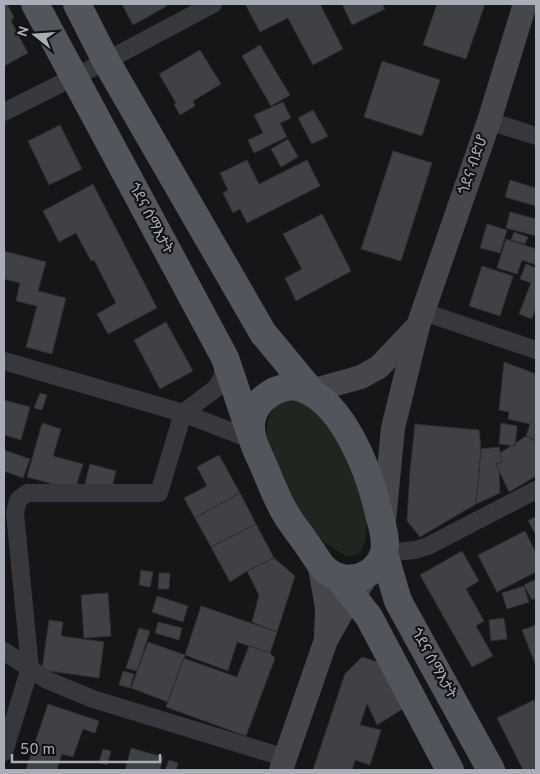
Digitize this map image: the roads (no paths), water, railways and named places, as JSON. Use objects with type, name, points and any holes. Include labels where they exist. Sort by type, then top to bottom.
[{"type":"main road","name":"ጎደና ሰማእታት","points":[[35,4],[226,358],[253,440],[286,515],[369,617],[450,770]]},
{"type":"main road","name":"ጎደና ሰማእታት","points":[[77,4],[106,61],[263,333],[311,391],[322,399],[345,427],[362,458],[374,489],[379,552],[398,601],[491,770]]},
{"type":"main road","name":"ጎደና ብድሆ","points":[[379,552],[393,428],[421,319],[489,122],[525,4]]},
{"type":"main road","points":[[311,391],[361,377],[378,367],[421,319]]},
{"type":"main road","name":"ጎደና ሰማእታት","points":[[253,440],[251,426],[254,412],[267,395],[292,386],[311,391]]},
{"type":"main road","points":[[337,578],[361,578],[379,552]]},
{"type":"main road","points":[[326,640],[327,608],[337,578]]},
{"type":"main road","points":[[283,764],[326,640],[337,578]]},
{"type":"street","points":[[4,112],[106,61],[213,4]]},
{"type":"street","points":[[489,122],[536,136]]},
{"type":"street","points":[[421,319],[536,350]]},
{"type":"street","points":[[4,752],[30,668],[11,542],[18,500],[27,494],[159,493],[182,413],[215,389],[222,378],[226,358]]},
{"type":"street","points":[[4,361],[182,413],[253,440]]},
{"type":"street","points":[[379,552],[415,550],[428,546],[536,490]]},
{"type":"street","points":[[4,651],[46,680],[93,699],[283,764]]}]
